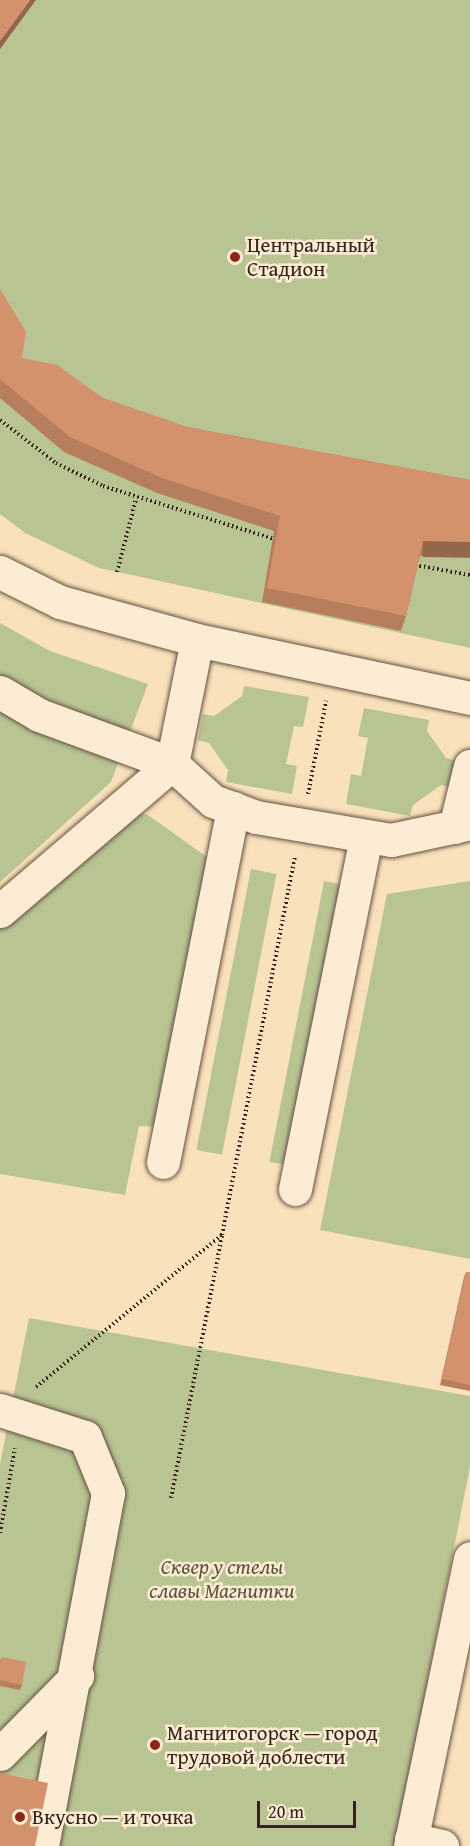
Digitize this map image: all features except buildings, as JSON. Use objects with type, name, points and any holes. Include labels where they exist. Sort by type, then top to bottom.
[{"type":"lane","points":[[0,572],[60,602],[197,639],[332,671],[470,698]]},
{"type":"lane","points":[[0,911],[172,764],[197,639]]},
{"type":"lane","points":[[0,692],[39,715],[172,764],[213,801],[301,828],[391,840],[463,825],[470,766]]},
{"type":"lane","points":[[163,1162],[233,808]]},
{"type":"lane","points":[[295,1189],[366,837]]},
{"type":"lane","points":[[7,1423],[85,1437],[108,1493],[77,1676],[42,1846]]},
{"type":"lane","points":[[421,1844],[470,1558]]},
{"type":"lane","points":[[0,1754],[77,1676]]},
{"type":"path","points":[[0,420],[56,463],[136,499],[285,542]]},
{"type":"path","points":[[117,572],[136,499]]},
{"type":"path","points":[[401,562],[470,575]]},
{"type":"path","points":[[171,1498],[332,671]]},
{"type":"path","points":[[0,1533],[7,1423],[24,1397],[222,1235]]},
{"type":"green space","name":"Центральный Стадион","points":[[0,0],[470,0],[470,648],[99,568],[25,533],[0,514]]},
{"type":"green space","points":[[0,623],[50,651],[148,684],[111,782],[0,882]]},
{"type":"green space","points":[[244,686],[309,697],[303,727],[294,726],[286,764],[297,766],[292,794],[226,782],[228,770],[209,743],[198,740],[203,714],[214,716],[242,696]]},
{"type":"green space","points":[[364,708],[429,720],[427,731],[446,758],[456,761],[451,787],[441,785],[413,805],[410,816],[346,804],[351,774],[361,776],[368,738],[358,736]]},
{"type":"green space","points":[[131,812],[148,815],[211,860],[155,1127],[139,1126],[125,1195],[0,1174],[0,927]]},
{"type":"green space","points":[[251,869],[277,874],[222,1155],[196,1150]]},
{"type":"green space","points":[[324,881],[350,886],[295,1167],[269,1162]]},
{"type":"green space","points":[[470,881],[470,1259],[320,1230],[387,894]]},
{"type":"green space","name":"Сквер у стелы славы Магнитки","points":[[29,1318],[470,1396],[470,1467],[395,1846],[0,1846],[0,1464]]},
{"type":"place","name":"Центральный Стадион","points":[[235,257]]},
{"type":"place","name":"Магнитогорск — город трудовой доблести","points":[[155,1745]]},
{"type":"place","name":"Вкусно — и точка","points":[[20,1817]]}]
